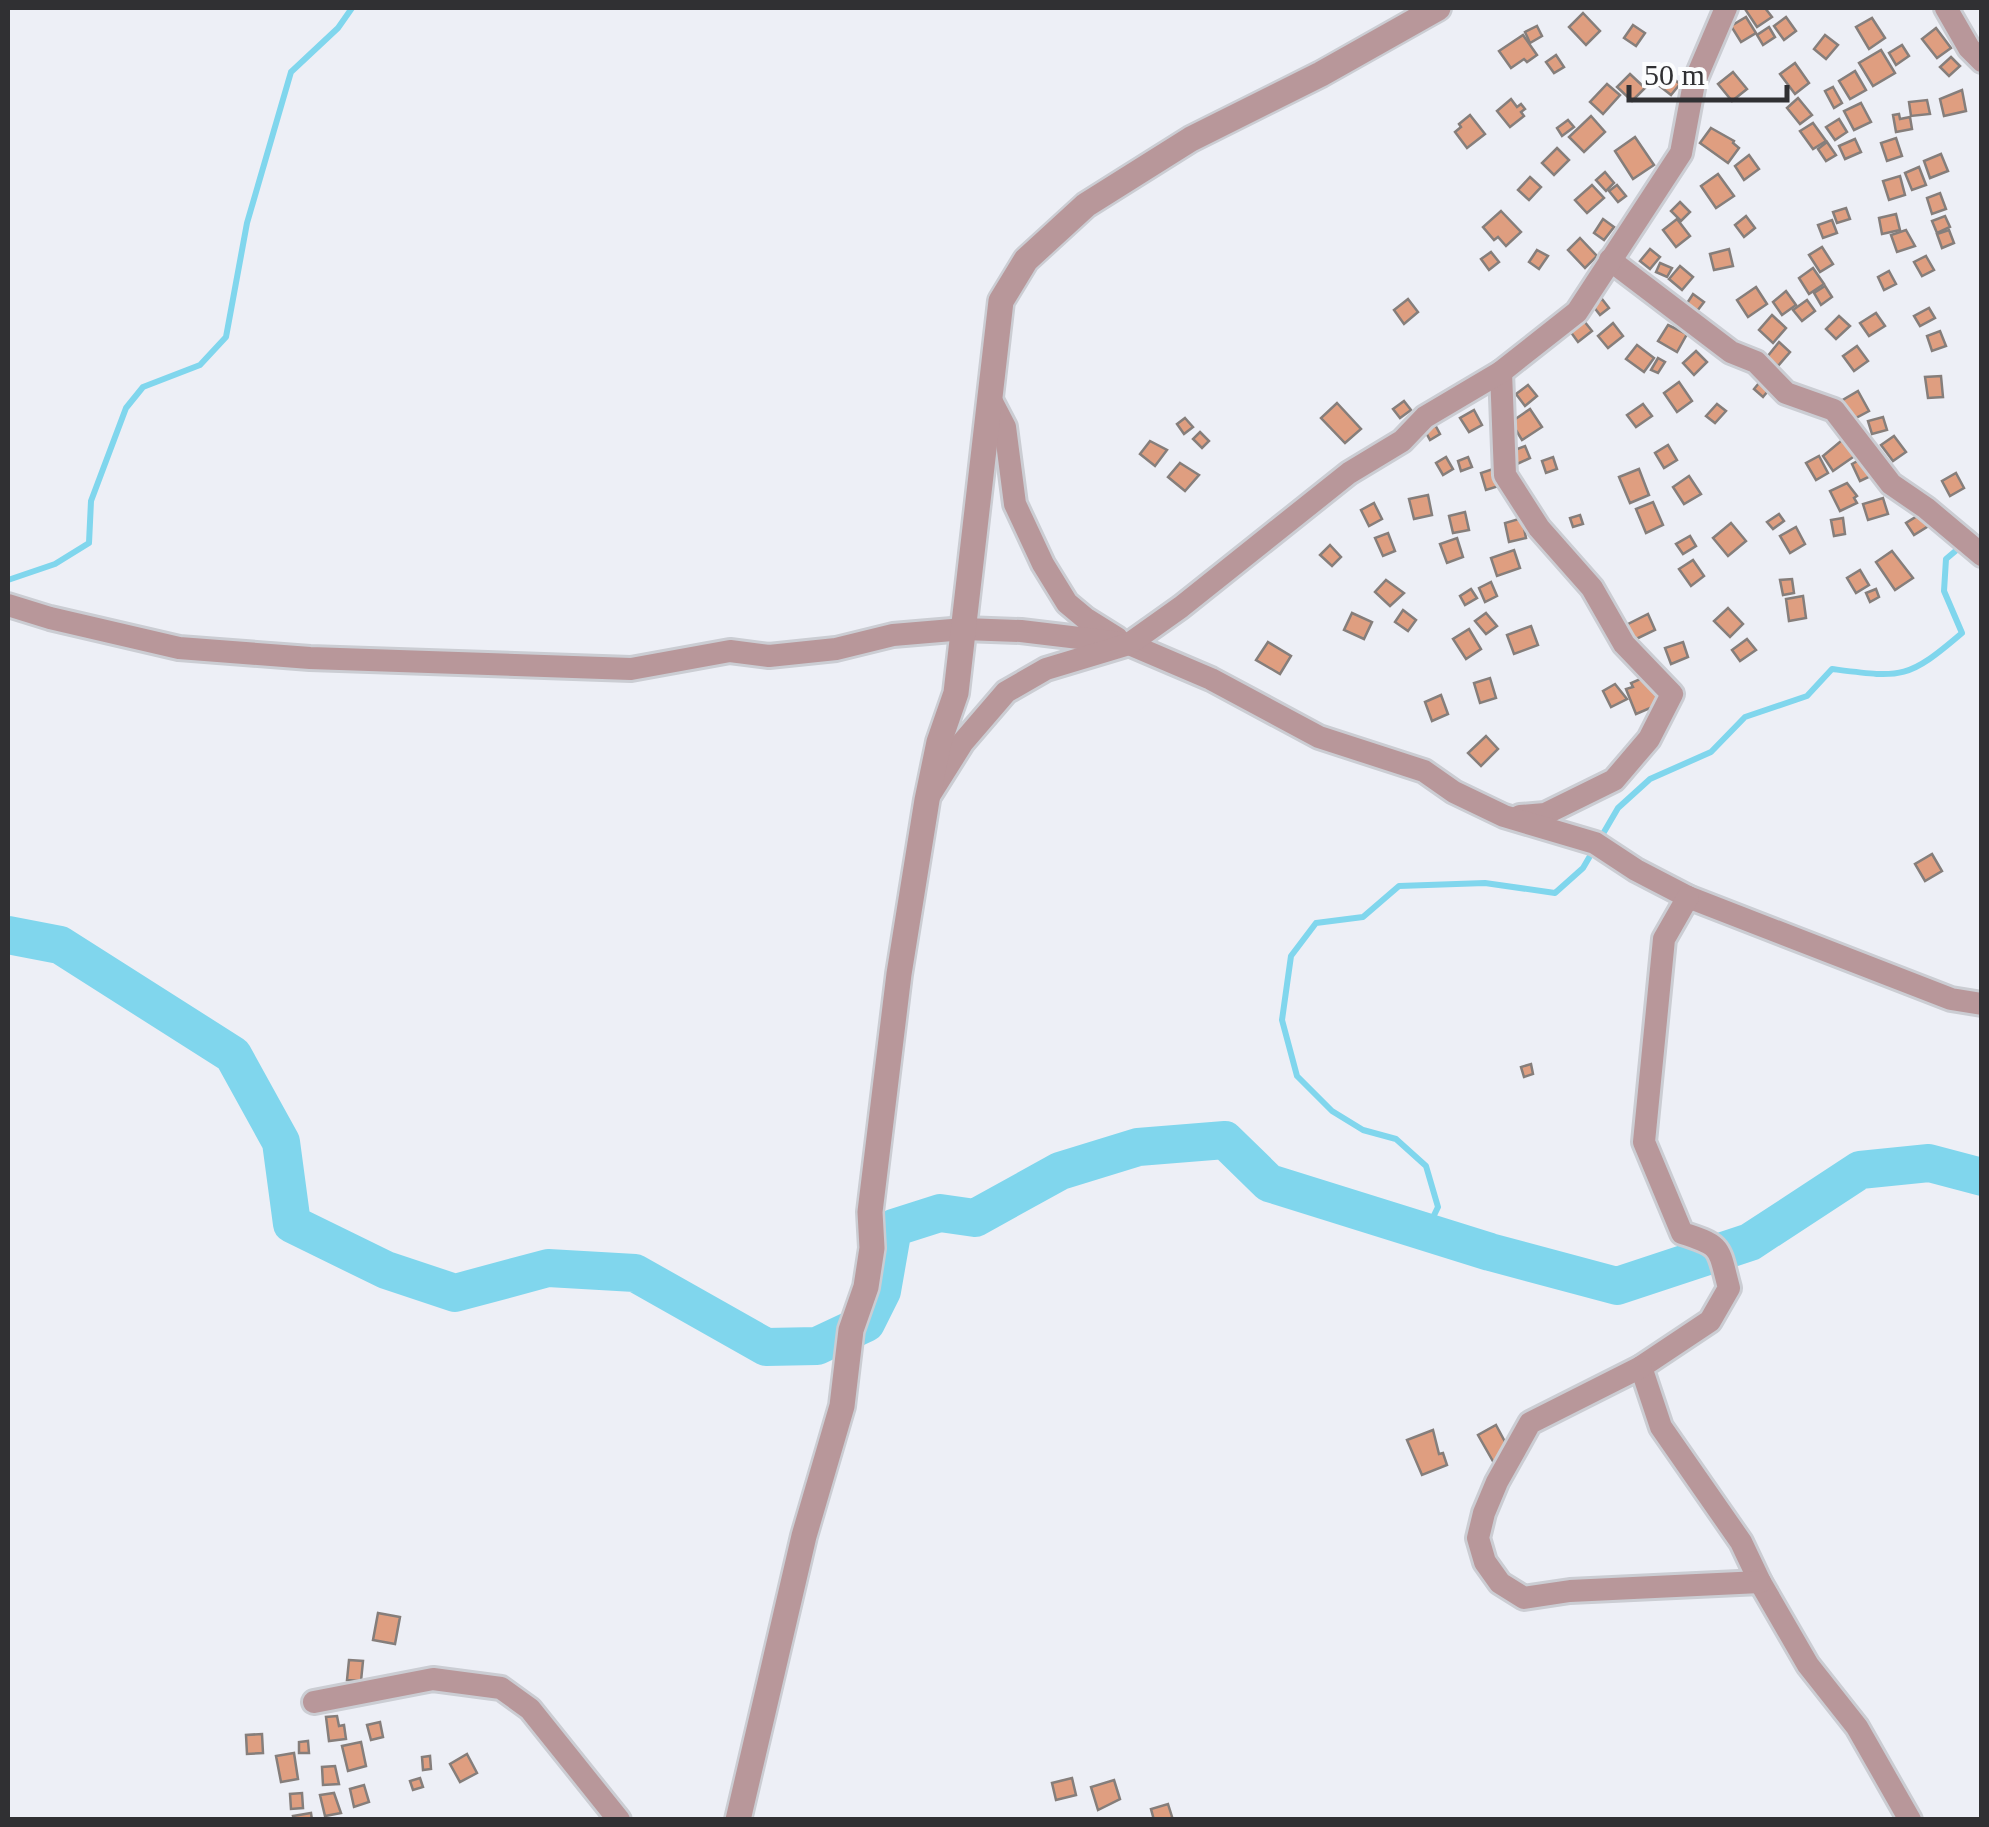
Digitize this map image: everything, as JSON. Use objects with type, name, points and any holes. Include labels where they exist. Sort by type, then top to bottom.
[{"type":"street","points":[[738,1820],[804,1536],[842,1406],[851,1330],[866,1287],[872,1248],[870,1212],[894,1014],[938,742],[956,693],[1001,302],[1026,260],[1086,205],[1191,139],[1320,74],[1438,8]]},
{"type":"street","points":[[927,800],[962,742],[1006,692],[1046,670],[1129,644],[1349,474],[1402,441],[1425,417],[1500,372],[1577,312],[1681,153],[1694,84],[1726,8]]},
{"type":"street","points":[[1946,8],[1969,48],[1982,61]]},
{"type":"street","points":[[1610,260],[1731,352],[1756,362],[1786,393],[1834,410],[1891,484],[1982,555]]},
{"type":"street","points":[[1500,372],[1505,475],[1539,528],[1592,588],[1624,644],[1672,694],[1649,739],[1614,780],[1545,814],[1504,816]]},
{"type":"street","points":[[991,400],[1006,427],[1015,504],[1054,586],[1085,618],[1129,644],[1212,679],[1319,737],[1424,771],[1454,792],[1504,816],[1596,843],[1636,870],[1688,897],[1951,999],[1982,1004]]},
{"type":"street","points":[[8,605],[179,648],[310,658],[632,669],[730,651],[786,654],[836,649],[892,635],[964,629],[1021,631],[1129,644]]},
{"type":"street","points":[[1688,897],[1664,940],[1644,1142],[1682,1233],[1713,1243],[1720,1252],[1729,1288],[1710,1321],[1641,1367],[1530,1423],[1484,1513],[1478,1538],[1485,1562],[1500,1584],[1524,1598],[1570,1591],[1760,1582]]},
{"type":"street","points":[[1641,1367],[1661,1428],[1742,1542],[1760,1582],[1808,1665],[1857,1727],[1910,1820]]},
{"type":"street","points":[[314,1702],[433,1680],[501,1688],[530,1709],[619,1820]]},
{"type":"building","points":[[1765,8],[1772,17],[1757,27],[1745,9]]},
{"type":"building","points":[[1583,13],[1600,31],[1586,45],[1569,27]]},
{"type":"building","points":[[1746,17],[1756,33],[1741,42],[1731,26]]},
{"type":"building","points":[[1786,17],[1796,31],[1784,40],[1774,26]]},
{"type":"building","points":[[1872,18],[1885,38],[1869,49],[1856,27]]},
{"type":"building","points":[[1633,25],[1645,33],[1636,46],[1624,38]]},
{"type":"building","points":[[1537,26],[1542,36],[1530,43],[1525,32]]},
{"type":"building","points":[[1769,27],[1775,37],[1763,45],[1757,35]]},
{"type":"building","points":[[1936,28],[1951,48],[1937,58],[1922,39]]},
{"type":"building","points":[[1523,35],[1537,55],[1511,68],[1499,51]]},
{"type":"building","points":[[1825,35],[1838,45],[1826,59],[1814,49]]},
{"type":"building","points":[[1902,45],[1909,56],[1896,65],[1889,53]]},
{"type":"building","points":[[1881,50],[1895,73],[1873,86],[1859,63]]},
{"type":"building","points":[[1556,55],[1564,67],[1554,73],[1546,62]]},
{"type":"building","points":[[1951,57],[1960,66],[1949,76],[1940,67]]},
{"type":"building","points":[[1795,63],[1809,83],[1795,94],[1780,74]]},
{"type":"building","points":[[1855,71],[1866,90],[1850,99],[1839,81]]},
{"type":"building","points":[[1733,72],[1747,89],[1732,101],[1718,84]]},
{"type":"building","points":[[1666,73],[1680,84],[1671,95],[1657,84]]},
{"type":"building","points":[[1630,74],[1645,88],[1632,101],[1617,87]]},
{"type":"building","points":[[1607,84],[1620,95],[1603,114],[1590,102]]},
{"type":"building","points":[[1833,87],[1842,103],[1834,108],[1825,91]]},
{"type":"building","points":[[1962,90],[1966,111],[1944,116],[1940,99]]},
{"type":"building","points":[[1798,98],[1812,115],[1800,124],[1787,108]]},
{"type":"building","points":[[1511,99],[1517,107],[1521,104],[1525,109],[1521,112],[1524,116],[1510,127],[1497,111]]},
{"type":"building","points":[[1927,100],[1930,114],[1911,116],[1909,102]]},
{"type":"building","points":[[1861,103],[1871,122],[1854,130],[1844,111]]},
{"type":"building","points":[[1899,114],[1900,119],[1910,117],[1912,129],[1896,132],[1893,115]]},
{"type":"building","points":[[1470,115],[1485,134],[1467,148],[1455,132]]},
{"type":"building","points":[[1591,116],[1605,132],[1584,152],[1569,137]]},
{"type":"building","points":[[1839,119],[1847,132],[1835,140],[1826,127]]},
{"type":"building","points":[[1568,120],[1574,127],[1562,136],[1557,128]]},
{"type":"building","points":[[1813,123],[1826,141],[1813,149],[1800,131]]},
{"type":"building","points":[[1711,128],[1739,148],[1728,163],[1700,143]]},
{"type":"building","points":[[1635,137],[1654,165],[1633,179],[1615,151]]},
{"type":"building","points":[[1896,138],[1902,156],[1887,161],[1881,143]]},
{"type":"building","points":[[1855,139],[1861,152],[1845,159],[1839,146]]},
{"type":"building","points":[[1827,142],[1836,155],[1826,161],[1818,149]]},
{"type":"building","points":[[1557,148],[1569,160],[1554,175],[1542,163]]},
{"type":"building","points":[[1941,154],[1948,171],[1930,178],[1924,161]]},
{"type":"building","points":[[1749,155],[1759,169],[1744,180],[1735,166]]},
{"type":"building","points":[[1919,167],[1926,185],[1912,190],[1905,173]]},
{"type":"building","points":[[1605,172],[1614,183],[1606,191],[1596,180]]},
{"type":"building","points":[[1718,174],[1734,196],[1716,208],[1701,186]]},
{"type":"building","points":[[1900,176],[1905,195],[1889,200],[1883,181]]},
{"type":"building","points":[[1530,177],[1541,187],[1529,200],[1518,190]]},
{"type":"building","points":[[1592,185],[1604,198],[1587,213],[1575,200]]},
{"type":"building","points":[[1617,185],[1626,196],[1618,202],[1609,191]]},
{"type":"building","points":[[1940,193],[1946,209],[1932,214],[1927,198]]},
{"type":"building","points":[[1680,202],[1690,212],[1681,221],[1671,211]]},
{"type":"building","points":[[1846,208],[1850,219],[1837,223],[1833,212]]},
{"type":"building","points":[[1501,211],[1521,232],[1506,246],[1498,237],[1494,240],[1483,227]]},
{"type":"building","points":[[1896,214],[1900,230],[1882,234],[1879,218]]},
{"type":"building","points":[[1746,216],[1755,228],[1744,237],[1735,225]]},
{"type":"building","points":[[1945,216],[1950,227],[1937,233],[1932,221]]},
{"type":"building","points":[[1603,219],[1614,227],[1604,240],[1594,233]]},
{"type":"building","points":[[1677,219],[1690,236],[1676,247],[1663,230]]},
{"type":"building","points":[[1832,220],[1837,233],[1823,238],[1818,225]]},
{"type":"building","points":[[1906,230],[1915,246],[1897,252],[1891,235]]},
{"type":"building","points":[[1949,230],[1954,243],[1942,248],[1937,234]]},
{"type":"building","points":[[1580,238],[1597,256],[1585,268],[1568,250]]},
{"type":"building","points":[[1822,247],[1833,264],[1820,272],[1809,255]]},
{"type":"building","points":[[1650,249],[1660,257],[1650,269],[1640,261]]},
{"type":"building","points":[[1729,249],[1733,266],[1714,270],[1710,254]]},
{"type":"building","points":[[1537,250],[1548,256],[1539,269],[1529,262]]},
{"type":"building","points":[[1491,252],[1499,262],[1489,270],[1481,259]]},
{"type":"building","points":[[1926,256],[1934,270],[1922,276],[1914,262]]},
{"type":"building","points":[[1660,263],[1672,268],[1667,277],[1656,272]]},
{"type":"building","points":[[1680,266],[1693,277],[1682,290],[1669,279]]},
{"type":"building","points":[[1813,268],[1824,284],[1809,294],[1799,278]]},
{"type":"building","points":[[1889,271],[1896,284],[1884,290],[1878,277]]},
{"type":"building","points":[[1825,286],[1832,297],[1821,305],[1814,293]]},
{"type":"building","points":[[1756,287],[1767,304],[1748,317],[1737,300]]},
{"type":"building","points":[[1786,291],[1796,305],[1782,315],[1773,302]]},
{"type":"building","points":[[1693,294],[1704,302],[1694,315],[1684,308]]},
{"type":"building","points":[[1408,299],[1418,312],[1404,324],[1394,310]]},
{"type":"building","points":[[1602,299],[1609,308],[1600,315],[1593,306]]},
{"type":"building","points":[[1807,300],[1815,311],[1802,321],[1793,310]]},
{"type":"building","points":[[1929,308],[1935,318],[1920,326],[1914,316]]},
{"type":"building","points":[[1876,313],[1885,326],[1869,336],[1860,323]]},
{"type":"building","points":[[1772,315],[1786,328],[1773,343],[1759,330]]},
{"type":"building","points":[[1839,316],[1850,326],[1836,339],[1826,329]]},
{"type":"building","points":[[1584,321],[1592,331],[1578,342],[1570,331]]},
{"type":"building","points":[[1613,323],[1623,336],[1608,348],[1598,336]]},
{"type":"building","points":[[1668,325],[1687,334],[1677,352],[1658,341]]},
{"type":"building","points":[[1940,331],[1946,346],[1932,351],[1927,336]]},
{"type":"building","points":[[1779,342],[1790,352],[1778,366],[1767,357]]},
{"type":"building","points":[[1637,345],[1654,358],[1644,372],[1626,359]]},
{"type":"building","points":[[1857,346],[1868,361],[1854,371],[1843,356]]},
{"type":"building","points":[[1696,351],[1707,362],[1694,375],[1683,363]]},
{"type":"building","points":[[1658,358],[1665,362],[1658,373],[1651,370]]},
{"type":"building","points":[[1941,376],[1943,397],[1928,398],[1925,377]]},
{"type":"building","points":[[1763,378],[1772,386],[1763,397],[1754,389]]},
{"type":"building","points":[[1679,382],[1692,401],[1677,412],[1664,393]]},
{"type":"building","points":[[1528,385],[1537,396],[1525,406],[1516,394]]},
{"type":"building","points":[[1858,391],[1869,411],[1852,420],[1841,401]]},
{"type":"building","points":[[1404,401],[1411,410],[1400,418],[1393,409]]},
{"type":"building","points":[[1337,403],[1361,429],[1345,443],[1321,418]]},
{"type":"building","points":[[1643,404],[1652,416],[1636,427],[1627,415]]},
{"type":"building","points":[[1717,404],[1726,411],[1715,423],[1706,416]]},
{"type":"building","points":[[1530,409],[1542,427],[1522,440],[1511,422]]},
{"type":"building","points":[[1474,410],[1482,425],[1469,432],[1460,418]]},
{"type":"building","points":[[1883,417],[1887,430],[1872,434],[1868,421]]},
{"type":"building","points":[[1185,418],[1193,427],[1184,434],[1177,424]]},
{"type":"building","points":[[1433,421],[1440,434],[1430,440],[1423,427]]},
{"type":"building","points":[[1200,432],[1209,441],[1202,448],[1193,439]]},
{"type":"building","points":[[1847,436],[1859,453],[1833,471],[1823,456]]},
{"type":"building","points":[[1894,436],[1906,452],[1893,461],[1881,445]]},
{"type":"building","points":[[1150,441],[1167,450],[1155,466],[1140,454]]},
{"type":"building","points":[[1668,445],[1677,460],[1664,468],[1655,453]]},
{"type":"building","points":[[1525,446],[1530,458],[1517,464],[1512,451]]},
{"type":"building","points":[[1819,456],[1828,473],[1816,480],[1806,463]]},
{"type":"building","points":[[1446,457],[1453,469],[1443,475],[1436,463]]},
{"type":"building","points":[[1468,457],[1472,467],[1461,471],[1458,461]]},
{"type":"building","points":[[1553,457],[1557,469],[1546,473],[1542,461]]},
{"type":"building","points":[[1865,457],[1873,475],[1860,481],[1852,464]]},
{"type":"building","points":[[1180,463],[1199,475],[1185,491],[1168,477]]},
{"type":"building","points":[[1496,468],[1502,485],[1486,490],[1481,473]]},
{"type":"building","points":[[1639,469],[1649,495],[1630,503],[1619,477]]},
{"type":"building","points":[[1956,473],[1964,488],[1950,496],[1942,481]]},
{"type":"building","points":[[1689,476],[1701,494],[1684,504],[1673,487]]},
{"type":"building","points":[[1847,483],[1857,496],[1857,503],[1840,511],[1830,491]]},
{"type":"building","points":[[1428,495],[1432,515],[1414,519],[1409,499]]},
{"type":"building","points":[[1883,498],[1888,514],[1868,520],[1863,504]]},
{"type":"building","points":[[1653,502],[1663,525],[1646,533],[1636,509]]},
{"type":"building","points":[[1374,503],[1382,519],[1369,526],[1361,510]]},
{"type":"building","points":[[1465,512],[1469,530],[1453,533],[1449,516]]},
{"type":"building","points":[[1922,513],[1930,525],[1914,535],[1906,523]]},
{"type":"building","points":[[1779,514],[1784,521],[1773,529],[1767,522]]},
{"type":"building","points":[[1580,515],[1583,524],[1573,527],[1570,518]]},
{"type":"building","points":[[1522,518],[1526,538],[1509,542],[1505,523]]},
{"type":"building","points":[[1843,518],[1845,534],[1834,536],[1831,520]]},
{"type":"building","points":[[1731,523],[1746,541],[1728,556],[1713,538]]},
{"type":"building","points":[[1796,527],[1805,544],[1790,553],[1780,536]]},
{"type":"building","points":[[1388,533],[1395,551],[1383,556],[1375,538]]},
{"type":"building","points":[[1690,536],[1696,546],[1683,554],[1676,544]]},
{"type":"building","points":[[1457,538],[1463,557],[1447,563],[1440,544]]},
{"type":"building","points":[[1330,545],[1341,557],[1332,566],[1320,555]]},
{"type":"building","points":[[1514,550],[1520,568],[1497,576],[1491,558]]},
{"type":"building","points":[[1892,551],[1913,578],[1895,590],[1876,562]]},
{"type":"building","points":[[1693,560],[1704,576],[1691,586],[1679,569]]},
{"type":"building","points":[[1860,570],[1869,585],[1856,593],[1847,578]]},
{"type":"building","points":[[1792,579],[1794,593],[1783,595],[1780,580]]},
{"type":"building","points":[[1386,580],[1404,593],[1390,606],[1375,592]]},
{"type":"building","points":[[1491,582],[1497,596],[1485,602],[1479,588]]},
{"type":"building","points":[[1471,589],[1477,598],[1465,605],[1460,596]]},
{"type":"building","points":[[1876,589],[1879,597],[1870,602],[1866,593]]},
{"type":"building","points":[[1803,596],[1806,618],[1789,621],[1786,599]]},
{"type":"building","points":[[1728,608],[1743,624],[1730,637],[1714,621]]},
{"type":"building","points":[[1403,610],[1416,620],[1408,631],[1395,622]]},
{"type":"building","points":[[1352,613],[1372,622],[1364,639],[1344,630]]},
{"type":"building","points":[[1486,613],[1497,626],[1486,634],[1475,621]]},
{"type":"building","points":[[1648,614],[1655,630],[1634,640],[1626,625]]},
{"type":"building","points":[[1531,626],[1538,645],[1514,654],[1507,635]]},
{"type":"building","points":[[1469,629],[1481,649],[1466,659],[1453,639]]},
{"type":"building","points":[[1747,639],[1756,650],[1740,661],[1732,650]]},
{"type":"building","points":[[1268,642],[1291,656],[1280,674],[1256,660]]},
{"type":"building","points":[[1683,642],[1688,657],[1671,664],[1665,648]]},
{"type":"building","points":[[1647,676],[1662,703],[1636,714],[1626,689]]},
{"type":"building","points":[[1490,678],[1496,698],[1480,703],[1474,683]]},
{"type":"building","points":[[1615,684],[1627,699],[1611,707],[1603,691]]},
{"type":"building","points":[[1441,695],[1448,714],[1432,721],[1425,702]]},
{"type":"building","points":[[1486,736],[1498,749],[1481,766],[1468,753]]},
{"type":"building","points":[[1932,854],[1942,871],[1925,881],[1915,864]]},
{"type":"building","points":[[1531,1064],[1533,1074],[1524,1077],[1521,1067]]},
{"type":"building","points":[[1496,1425],[1511,1453],[1494,1463],[1478,1435]]},
{"type":"building","points":[[1433,1430],[1439,1454],[1443,1453],[1447,1465],[1422,1475],[1407,1440]]},
{"type":"building","points":[[378,1613],[400,1617],[395,1644],[373,1640]]},
{"type":"building","points":[[349,1660],[363,1661],[361,1681],[347,1680]]},
{"type":"building","points":[[337,1716],[339,1726],[344,1725],[346,1739],[329,1741],[326,1717]]},
{"type":"building","points":[[380,1722],[383,1737],[371,1740],[367,1725]]},
{"type":"building","points":[[262,1734],[263,1753],[247,1754],[246,1735]]},
{"type":"building","points":[[308,1741],[309,1753],[299,1753],[299,1742]]},
{"type":"building","points":[[361,1742],[366,1766],[348,1771],[342,1746]]},
{"type":"building","points":[[294,1753],[298,1779],[281,1782],[276,1756]]},
{"type":"building","points":[[467,1754],[477,1773],[460,1782],[450,1764]]},
{"type":"building","points":[[430,1756],[431,1769],[423,1770],[422,1757]]},
{"type":"building","points":[[335,1766],[339,1784],[323,1785],[322,1767]]},
{"type":"building","points":[[420,1778],[423,1787],[413,1790],[410,1781]]},
{"type":"building","points":[[1072,1778],[1076,1795],[1056,1800],[1052,1783]]},
{"type":"building","points":[[1114,1780],[1120,1799],[1098,1810],[1091,1787]]},
{"type":"building","points":[[364,1785],[369,1802],[354,1807],[350,1789]]},
{"type":"building","points":[[302,1793],[303,1808],[291,1809],[290,1794]]},
{"type":"building","points":[[334,1793],[341,1813],[325,1816],[320,1795]]},
{"type":"building","points":[[1168,1804],[1173,1820],[1154,1820],[1151,1809]]},
{"type":"building","points":[[311,1813],[312,1820],[294,1820],[293,1816]]},
{"type":"waterway","points":[[8,580],[55,564],[89,543],[91,501],[126,408],[143,387],[200,365],[226,337],[247,223],[291,72],[338,28],[352,8]]},
{"type":"waterway","points":[[1426,1232],[1438,1207],[1426,1166],[1396,1139],[1363,1130],[1332,1111],[1297,1076],[1282,1020],[1291,956],[1316,923],[1363,917],[1399,886],[1485,883],[1555,893],[1583,868],[1618,808],[1650,779],[1711,752],[1745,717],[1807,696],[1832,669],[1874,674],[1903,672],[1928,660],[1962,633],[1944,591],[1946,559],[1959,548]]},
{"type":"waterway","points":[[8,935],[60,945],[233,1055],[281,1142],[292,1224],[386,1270],[455,1293],[548,1268],[635,1273],[766,1347],[817,1346],[866,1323],[882,1291],[893,1228],[940,1213],[975,1218],[1060,1171],[1138,1147],[1225,1140],[1269,1183],[1490,1252],[1617,1286],[1750,1242],[1860,1170],[1929,1163],[1982,1177]]}]
